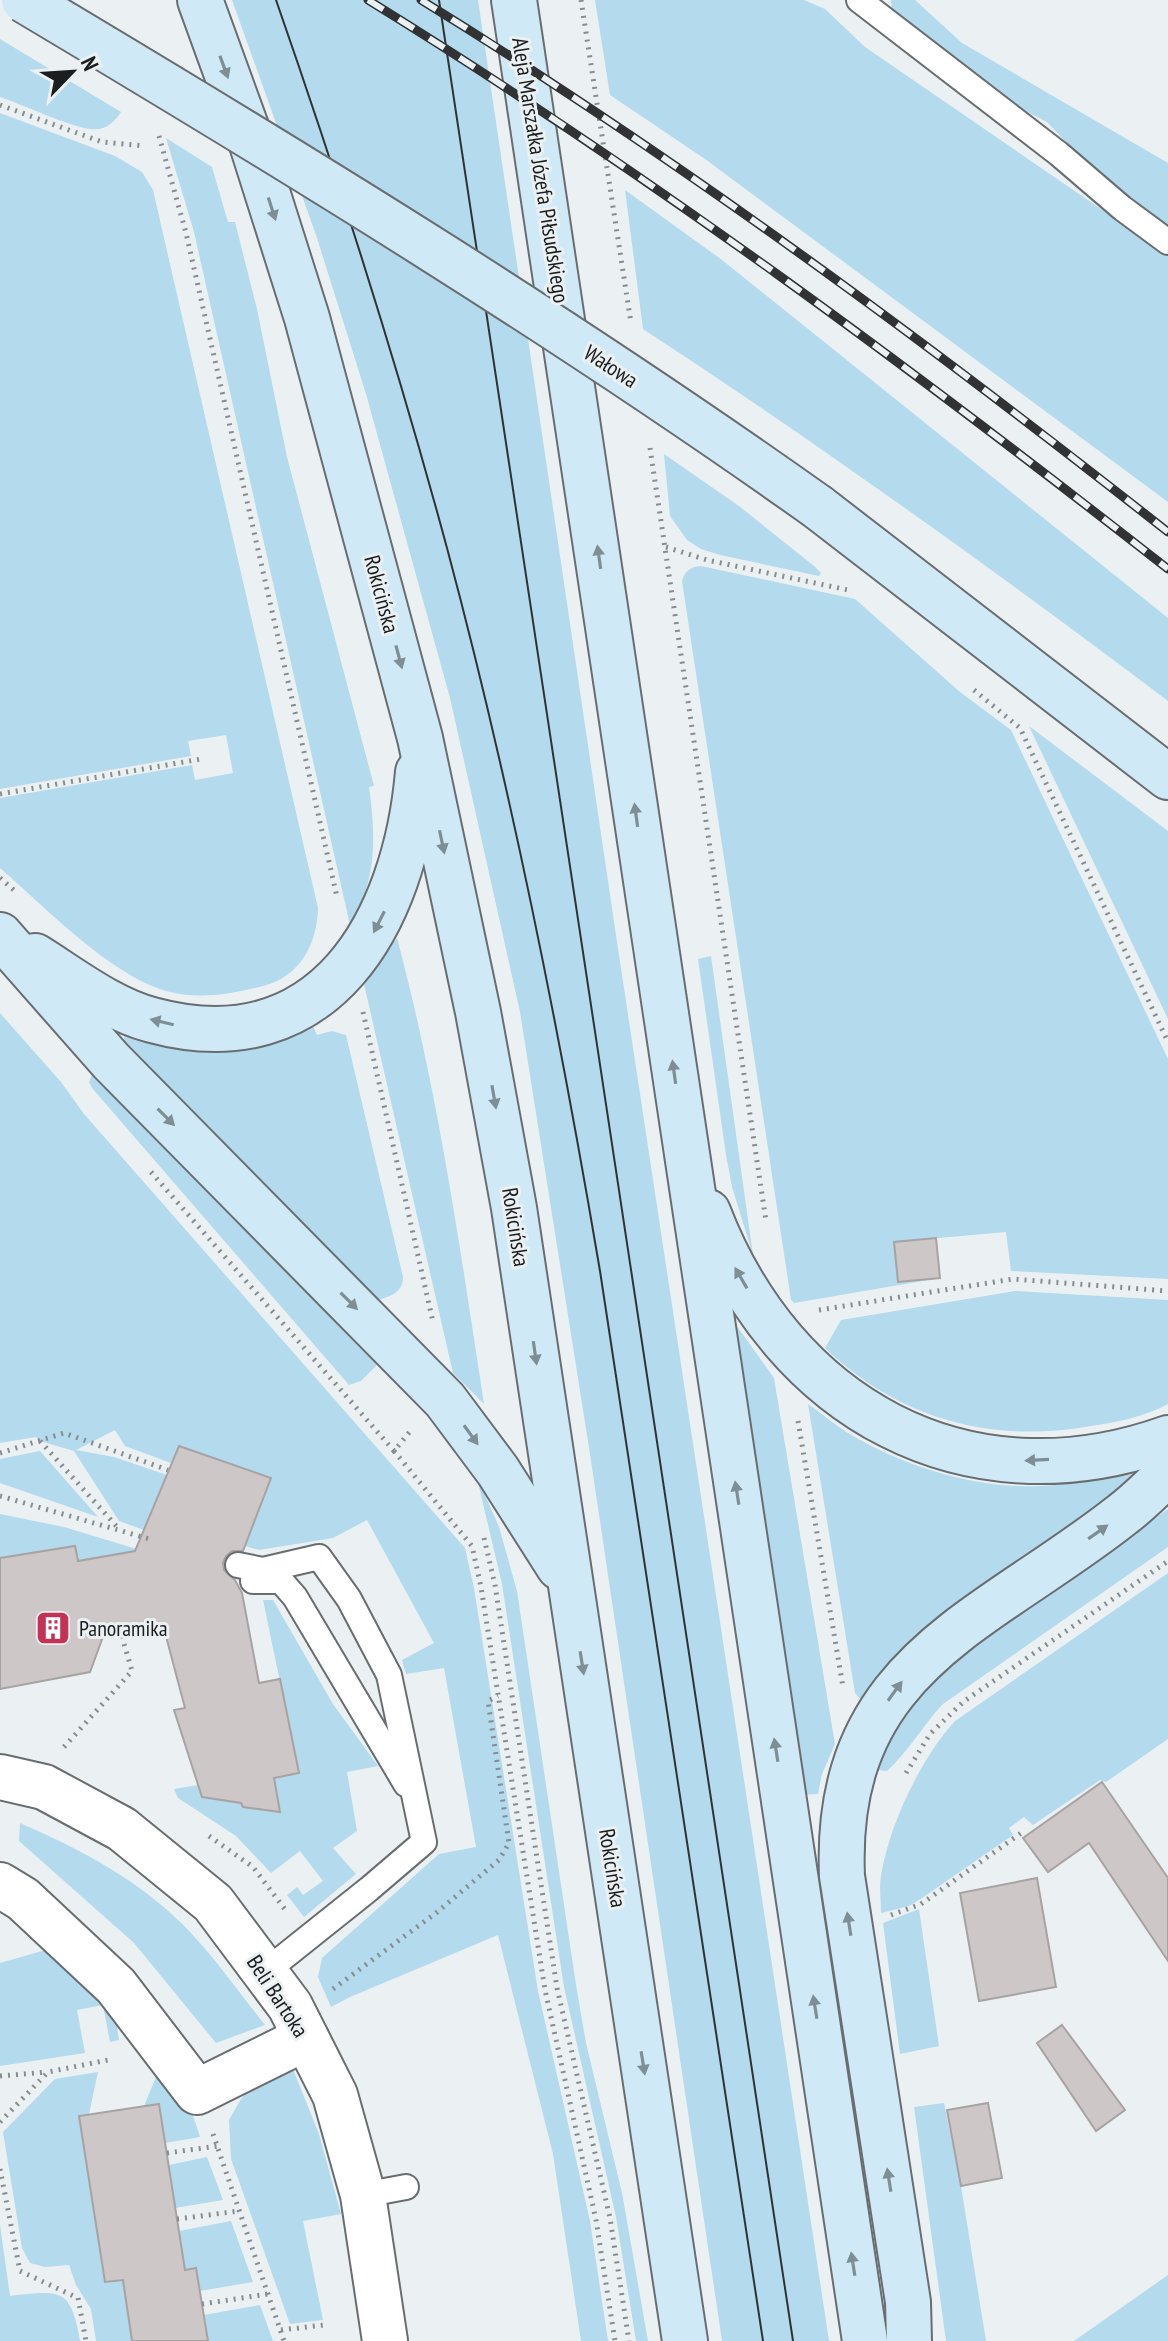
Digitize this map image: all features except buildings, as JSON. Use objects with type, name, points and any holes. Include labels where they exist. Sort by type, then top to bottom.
[{"type":"main road","name":"Wałowa","points":[[24,0],[475,276],[706,429],[818,507],[1168,777]]},
{"type":"main road","name":"Rokicińska","points":[[200,0],[249,135],[307,318],[420,738],[478,1012],[511,1193],[685,2341]]},
{"type":"main road","name":"Aleja Marszałka Józefa Piłsudskiego","points":[[514,0],[685,1149]]},
{"type":"main road","points":[[420,738],[412,815],[401,866],[380,922],[352,963],[319,994],[284,1015],[234,1028],[205,1030],[149,1020],[123,1010],[0,935],[111,1061],[445,1400],[498,1471],[570,1586]]},
{"type":"main road","points":[[685,1149],[710,1217],[736,1270],[763,1314],[820,1380],[863,1411],[906,1435],[943,1448],[981,1457],[1021,1461],[1105,1454],[1168,1438]]},
{"type":"main road","points":[[685,1149],[865,2341]]},
{"type":"main road","points":[[909,2341],[908,2302],[842,1876],[841,1838],[847,1793],[856,1759],[882,1710],[920,1661],[955,1632],[1123,1514],[1168,1474]]},
{"type":"street","name":"Beli Bartoka","points":[[0,1777],[44,1787],[122,1829],[213,1903],[290,2006],[335,2095],[363,2195],[385,2341]]},
{"type":"street","points":[[0,1885],[23,1899],[116,1986],[197,2092],[306,2038]]},
{"type":"lane","points":[[859,0],[1168,242]]},
{"type":"lane","points":[[265,1972],[424,1842],[389,1675],[349,1599],[319,1557],[237,1574],[281,1581],[288,1589],[415,1800]]},
{"type":"lane","points":[[363,2195],[406,2187]]},
{"type":"path","points":[[581,0],[632,328]]},
{"type":"path","points":[[0,105],[102,142],[145,146]]},
{"type":"path","points":[[158,134],[186,233],[434,1323]]},
{"type":"path","points":[[649,438],[767,1230]]},
{"type":"path","points":[[666,547],[707,560],[858,592],[847,583]]},
{"type":"path","points":[[973,689],[1020,728],[1168,1042]]},
{"type":"path","points":[[0,794],[201,759]]},
{"type":"path","points":[[0,878],[23,897]]},
{"type":"path","points":[[150,1171],[394,1451],[472,1546],[545,1990],[596,2220],[615,2341]]},
{"type":"path","points":[[813,1311],[1013,1279],[1168,1291]]},
{"type":"path","points":[[798,1418],[844,1694]]},
{"type":"path","points":[[394,1451],[420,1421]]},
{"type":"path","points":[[0,1453],[64,1433],[168,1470]]},
{"type":"path","points":[[40,1441],[120,1531]]},
{"type":"path","points":[[0,1496],[153,1540]]},
{"type":"path","points":[[481,1528],[495,1585],[557,1988],[610,2218],[629,2341]]},
{"type":"path","points":[[899,1784],[930,1734],[963,1702],[1168,1561]]},
{"type":"path","points":[[64,1748],[132,1671],[120,1630]]},
{"type":"path","points":[[881,1917],[921,1904],[1024,1831]]},
{"type":"path","points":[[0,2076],[48,2072],[139,2054],[158,2041]]},
{"type":"path","points":[[0,2122],[48,2072]]},
{"type":"path","points":[[197,2092],[284,2341]]},
{"type":"path","points":[[167,2153],[218,2146]]},
{"type":"path","points":[[0,2169],[20,2271],[78,2298],[86,2341]]},
{"type":"path","points":[[177,2219],[239,2211]]},
{"type":"path","points":[[202,2304],[268,2294]]},
{"type":"path","points":[[281,2330],[324,2325]]},
{"type":"shaded area","points":[[232,0],[478,0],[829,2341],[722,2341],[590,1454],[520,1012],[450,698],[366,394],[316,235]]},
{"type":"shaded area","points":[[595,0],[804,0],[825,9],[865,47],[1168,255],[1168,502],[705,159],[610,95]]},
{"type":"shaded area","points":[[891,0],[915,0],[962,43],[1168,163],[1168,232],[1087,164],[1047,122],[992,94],[899,23]]},
{"type":"shaded area","points":[[0,39],[121,112],[108,125],[90,129],[0,97]]},
{"type":"shaded area","points":[[0,113],[115,156],[142,172],[153,190],[318,908],[314,934],[304,957],[276,982],[227,993],[190,995],[166,991],[144,982],[78,938],[0,868],[0,798],[192,765],[195,780],[233,773],[226,735],[188,741],[191,756],[0,789]]},
{"type":"shaded area","points":[[166,138],[212,167],[228,222],[235,222],[257,309],[287,457],[374,786],[369,787],[373,823],[370,875],[350,925],[194,232]]},
{"type":"shaded area","points":[[625,190],[722,260],[1168,618],[1168,701],[908,510],[643,329]]},
{"type":"shaded area","points":[[664,454],[739,506],[814,566],[821,573],[819,576],[720,555],[701,549],[687,540],[670,516]]},
{"type":"shaded area","points":[[701,566],[855,599],[960,692],[1011,730],[1168,1059],[1168,1279],[1011,1271],[1006,1232],[894,1242],[898,1282],[940,1278],[794,1303],[791,1300],[682,581],[688,570]]},
{"type":"shaded area","points":[[1029,726],[1168,831],[1168,1019]]},
{"type":"shaded area","points":[[397,938],[425,1053],[457,1228],[484,1404],[453,1373],[364,984]]},
{"type":"shaded area","points":[[711,956],[753,1255],[732,1187],[726,1155],[698,959]]},
{"type":"shaded area","points":[[0,1013],[61,1082],[84,1114],[465,1548],[538,1991],[590,2221],[608,2341],[581,2341],[553,2154],[498,1935],[331,2007],[318,1977],[322,1958],[439,1854],[476,1847],[444,1668],[406,1674],[402,1660],[434,1643],[367,1520],[333,1538],[259,1550],[245,1546],[270,1478],[179,1446],[171,1463],[125,1446],[115,1430],[76,1450],[114,1457],[167,1475],[152,1511],[155,1534],[119,1521],[74,1451],[36,1437],[0,1443]]},
{"type":"shaded area","points":[[312,1024],[317,1035],[332,1031],[346,1035],[403,1277],[398,1291],[376,1301],[125,1050],[124,1035],[158,1043]]},
{"type":"shaded area","points":[[92,1075],[382,1360],[361,1381],[349,1385],[92,1088],[89,1082]]},
{"type":"shaded area","points":[[1015,1291],[1168,1300],[1168,1404],[1121,1421],[1054,1431],[982,1428],[915,1409],[884,1393],[825,1348],[841,1320]]},
{"type":"shaded area","points":[[729,1315],[774,1378],[835,1744],[822,1774],[818,1794],[802,1795]]},
{"type":"shaded area","points":[[808,1404],[874,1447],[919,1466],[967,1480],[1039,1486],[1142,1473],[920,1634],[886,1669],[863,1702],[855,1693]]},
{"type":"shaded area","points":[[40,1451],[98,1517],[0,1483],[0,1459]]},
{"type":"shaded area","points":[[476,1474],[499,1527],[517,1591],[586,2043],[622,2193],[648,2341],[636,2341],[616,2217],[564,1987],[502,1584]]},
{"type":"shaded area","points":[[1168,1509],[1168,1547],[943,1704],[887,1771],[875,1770],[909,1711],[954,1661]]},
{"type":"shaded area","points":[[0,1514],[64,1527],[140,1550],[78,1561],[74,1546],[0,1558]]},
{"type":"shaded area","points":[[1168,1573],[1168,1739],[1106,1782],[1100,1780],[1033,1825],[1024,1817],[1009,1828],[1013,1835],[909,1906],[881,1913],[881,1876],[891,1835],[908,1793],[942,1736],[955,1721]]},
{"type":"shaded area","points":[[263,1600],[273,1600],[333,1704],[378,1766],[347,1772],[357,1831],[333,1848],[356,1874],[304,1917],[287,1895],[297,1887],[303,1895],[323,1881],[300,1851],[271,1873],[236,1836],[178,1798],[174,1789],[198,1785],[203,1798],[239,1799],[243,1807],[280,1812],[274,1778],[299,1773]]},
{"type":"shaded area","points":[[20,1823],[112,1869],[173,1915],[201,1944],[265,2025],[216,2043],[134,1943],[19,1841]]},
{"type":"shaded area","points":[[919,1909],[939,2046],[900,2054],[883,1923]]},
{"type":"shaded area","points":[[56,1947],[113,1999],[119,2040],[110,2042],[103,2005],[77,2010],[85,2053],[0,2066],[0,1963]]},
{"type":"shaded area","points":[[161,2065],[188,2100],[200,2137],[165,2143],[159,2104],[144,2106]]},
{"type":"shaded area","points":[[292,2067],[319,2134],[341,2214],[303,2221],[323,2320],[290,2324],[231,2159],[229,2120],[241,2099],[261,2077]]},
{"type":"shaded area","points":[[98,2072],[89,2114],[79,2116],[105,2282],[123,2280],[132,2341],[96,2341],[91,2309],[76,2285],[69,2265],[45,2267],[30,2263],[22,2248],[3,2132],[55,2079]]},
{"type":"shaded area","points":[[944,2103],[986,2341],[946,2341],[914,2107]]},
{"type":"shaded area","points":[[207,2157],[223,2200],[175,2208],[169,2165]]},
{"type":"shaded area","points":[[231,2221],[253,2282],[200,2291],[196,2269],[185,2270],[179,2231]]},
{"type":"shaded area","points":[[0,2225],[10,2296],[40,2293],[60,2296],[72,2310],[80,2341],[0,2341]]},
{"type":"shaded area","points":[[1168,2275],[1168,2341],[1074,2341]]},
{"type":"shaded area","points":[[260,2305],[273,2341],[208,2341],[204,2315]]},
{"type":"tram line","points":[[276,0],[366,272],[428,479],[492,728],[532,908],[600,1271],[763,2341]]},
{"type":"tram line","points":[[439,0],[793,2341]]},
{"type":"railway","points":[[368,0],[574,133],[776,273],[1168,569]]},
{"type":"railway","points":[[421,0],[614,124],[802,255],[987,392],[1168,532]]},
{"type":"place","name":"Panoramika","points":[[53,1628]]}]
